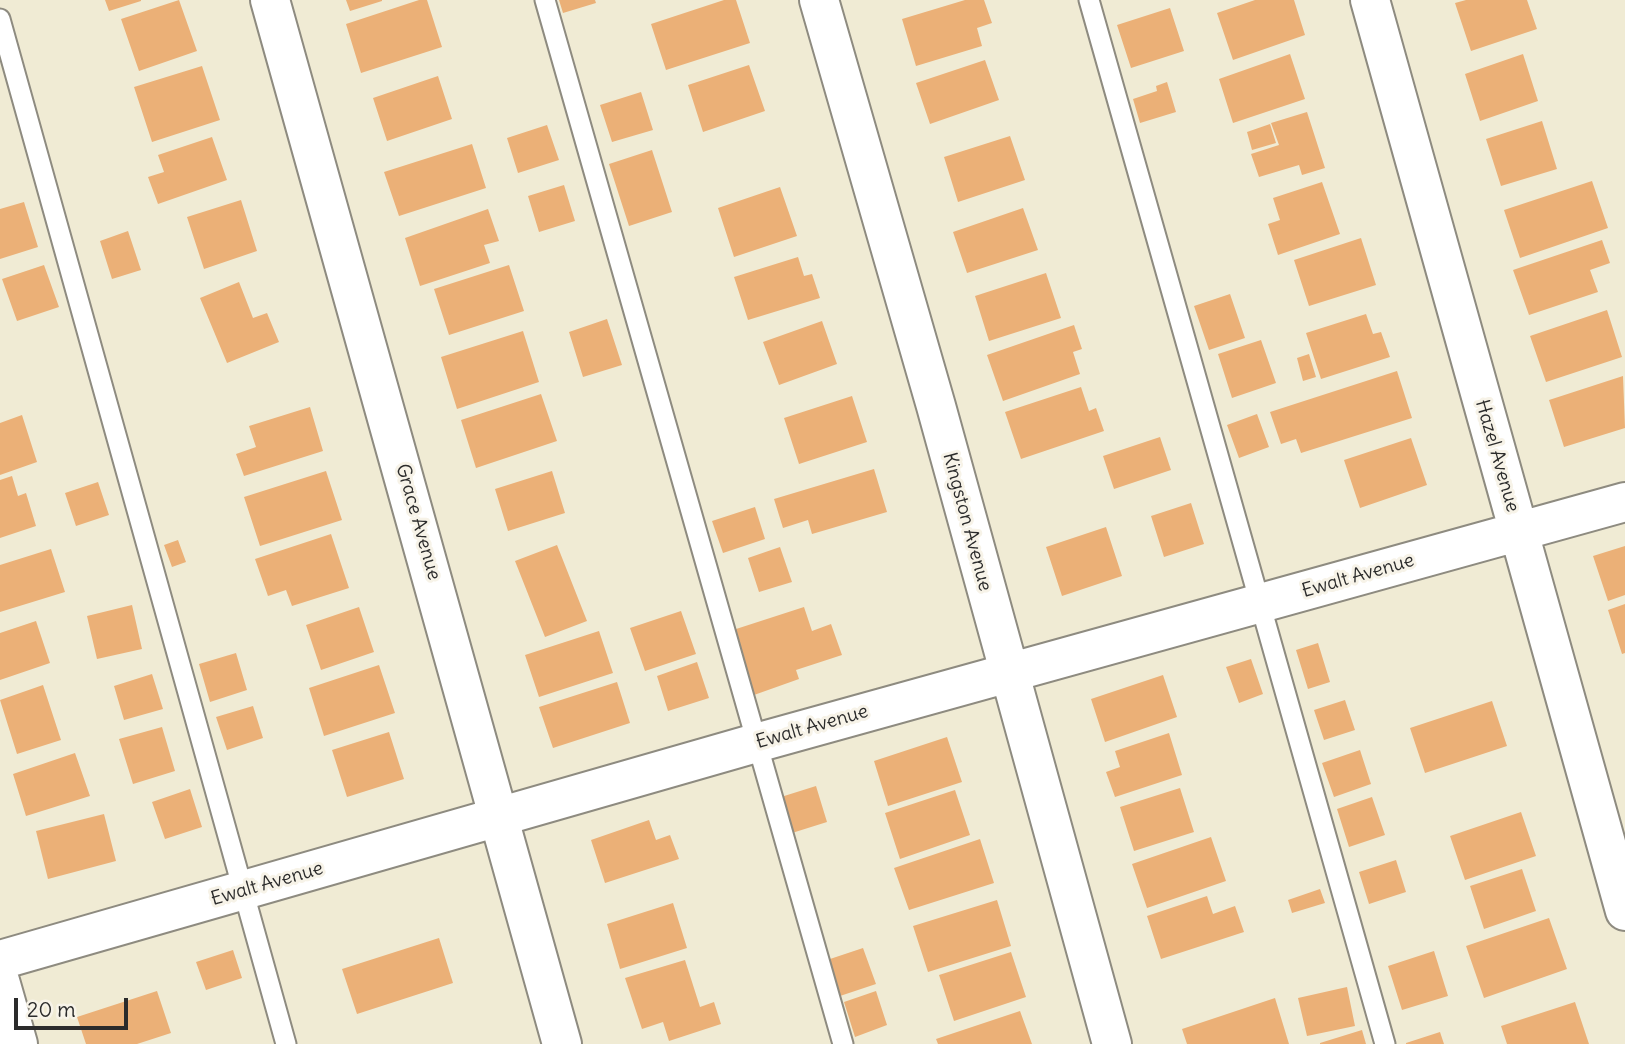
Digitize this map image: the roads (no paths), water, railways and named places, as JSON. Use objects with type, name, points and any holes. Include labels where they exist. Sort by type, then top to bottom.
[{"type":"street","name":"Grace Avenue","points":[[270,0],[501,817],[562,1044]]},
{"type":"street","name":"Kingston Avenue","points":[[819,0],[936,406],[1112,1044]]},
{"type":"street","name":"Hazel Avenue","points":[[1370,0],[1625,911]]},
{"type":"street","name":"Ewalt Avenue","points":[[0,960],[756,743],[1625,502]]},
{"type":"street","points":[[0,981],[18,1044]]},
{"type":"lane","points":[[545,0],[843,1044]]},
{"type":"lane","points":[[1089,0],[1385,1044]]},
{"type":"lane","points":[[0,19],[286,1044]]}]
